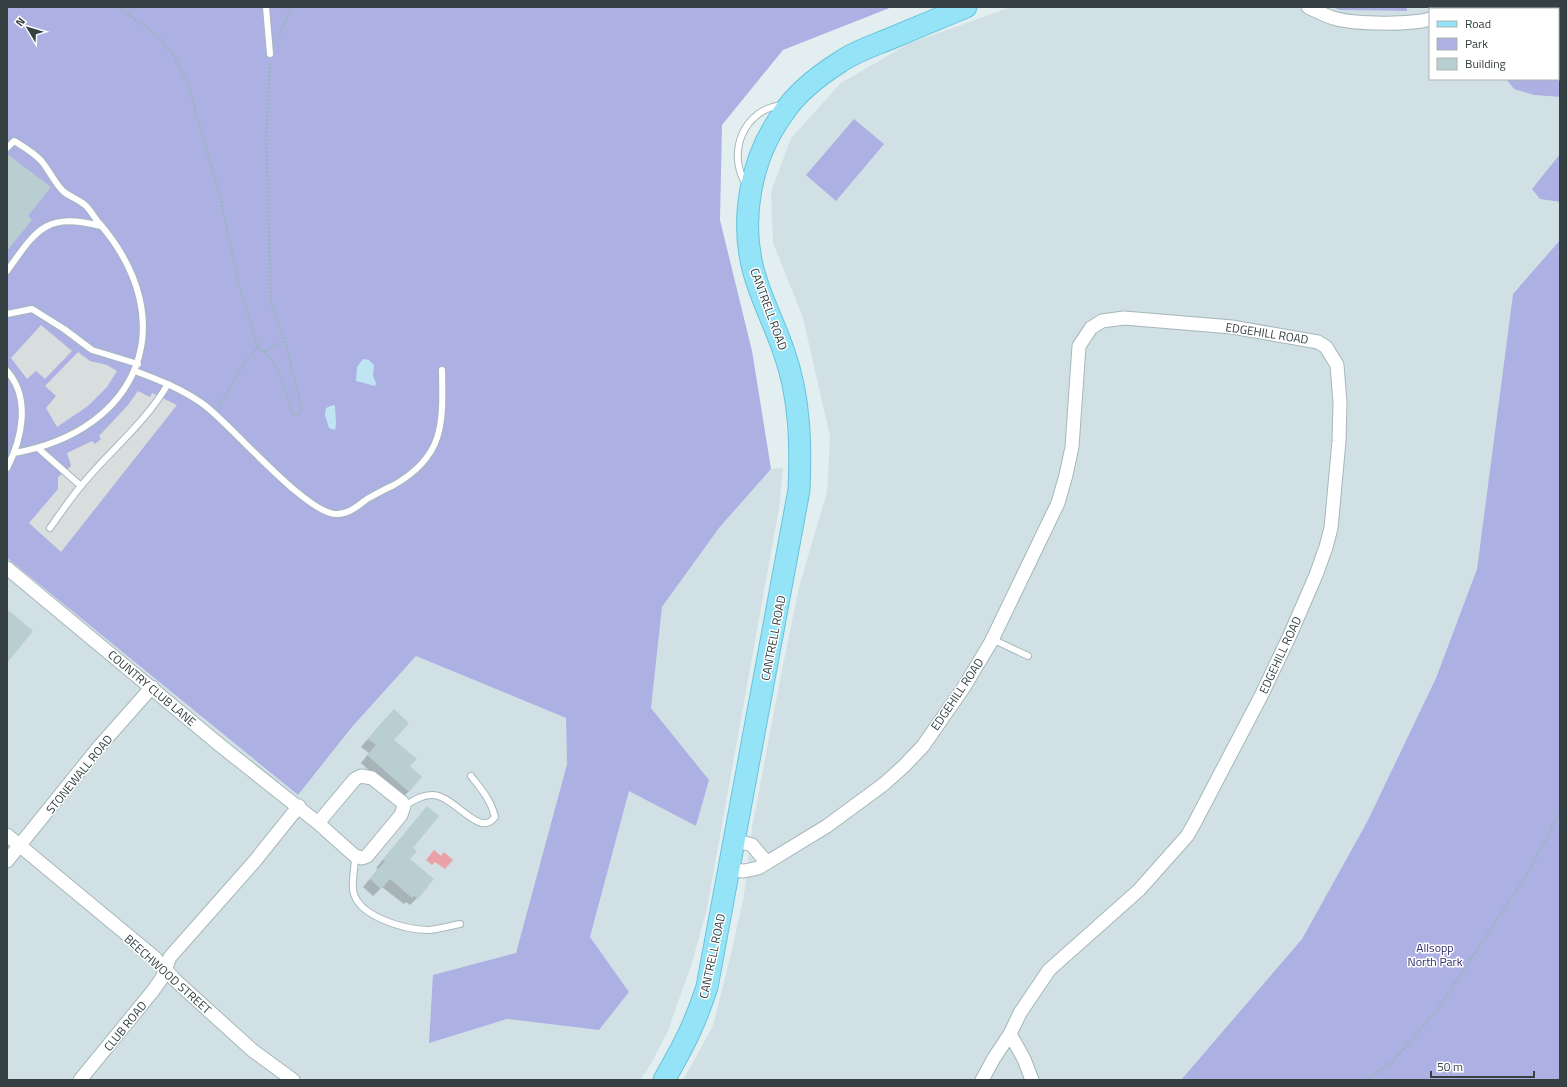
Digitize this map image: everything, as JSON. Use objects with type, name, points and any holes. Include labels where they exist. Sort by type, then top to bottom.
[{"type":"main road","name":"CANTRELL ROAD","points":[[664,1080],[686,1043],[698,1016],[707,987],[730,870],[734,840],[799,490],[801,453],[794,388],[785,353],[753,270],[748,235],[748,212],[751,190],[757,166],[767,139],[781,115],[809,85],[841,61],[966,7]]},
{"type":"street","points":[[1308,7],[1327,16],[1350,22],[1402,22],[1429,19]]},
{"type":"street","name":"EDGEHILL ROAD","points":[[730,870],[751,871],[767,863],[827,826],[884,784],[923,746],[964,687],[992,639],[1058,503],[1072,447],[1079,346],[1091,328],[1102,321],[1124,318],[1232,327],[1310,339],[1326,348],[1337,365],[1339,390],[1339,441],[1331,528],[1316,575],[1290,635],[1187,836],[1139,890],[1049,970],[1020,1013],[1010,1034],[982,1080]]},
{"type":"street","name":"COUNTRY CLUB LANE","points":[[7,568],[152,687],[221,746],[299,806],[355,856]]},
{"type":"street","name":"STONEWALL ROAD","points":[[7,861],[55,804],[98,748],[152,687]]},
{"type":"street","points":[[318,823],[355,779],[361,776],[372,778],[402,802],[404,806],[401,815],[367,856],[362,858],[355,856]]},
{"type":"street","points":[[165,969],[170,957],[254,862],[299,806]]},
{"type":"street","name":"BEECHWOOD STREET","points":[[7,836],[154,958],[252,1050],[293,1080]]},
{"type":"street","points":[[734,840],[752,845],[767,863]]},
{"type":"street","name":"CLUB ROAD","points":[[80,1080],[152,992],[162,978],[165,969]]},
{"type":"street","points":[[1010,1034],[1024,1059],[1032,1080]]},
{"type":"lane","points":[[266,7],[270,54]]},
{"type":"lane","points":[[8,148],[14,141],[42,161],[64,192],[85,205],[117,245],[128,264],[135,284],[143,321],[144,338],[138,364],[123,391],[93,422],[75,434],[39,449],[14,453]]},
{"type":"lane","points":[[7,271],[43,226],[79,220],[101,226]]},
{"type":"lane","points":[[7,314],[32,309],[64,329],[92,350],[138,364]]},
{"type":"lane","points":[[135,371],[168,384],[214,412],[242,442],[278,476],[313,504],[325,511],[337,514],[354,510],[367,500],[414,471],[425,461],[440,435],[443,404],[442,370]]},
{"type":"lane","points":[[7,371],[18,387],[22,411],[19,435],[14,453],[7,468]]},
{"type":"lane","points":[[50,528],[81,486],[132,433],[155,406],[168,384]]},
{"type":"lane","points":[[39,449],[81,486]]},
{"type":"lane","points":[[992,639],[1028,656]]},
{"type":"lane","points":[[404,806],[420,796],[434,794],[450,801],[478,822],[485,825],[490,823],[495,817],[493,808],[487,796],[471,776]]},
{"type":"lane","points":[[355,856],[353,891],[362,908],[384,920],[401,926],[429,930],[460,924]]},
{"type":"path","points":[[118,7],[146,26],[166,46],[174,56],[187,81],[220,197],[239,285],[258,348],[264,351],[275,363],[292,413],[298,414],[301,409],[300,402],[285,341],[273,310],[270,285],[266,138],[270,54],[291,7]]},
{"type":"path","points":[[264,351],[285,341]]},
{"type":"path","points":[[214,412],[248,358],[258,348]]},
{"type":"path","points":[[1366,1080],[1394,1060],[1437,1010],[1530,869],[1560,812]]},
{"type":"shaded area","points":[[1011,7],[1332,7],[1340,10],[1407,11],[1407,7],[1503,7],[1429,8],[1429,80],[1507,80],[1514,89],[1534,95],[1560,97],[1560,154],[1540,199],[1560,202],[1560,240],[1513,294],[1477,569],[1436,678],[1367,822],[1302,939],[1181,1080],[683,1080],[713,1026],[731,954],[744,895],[752,828],[799,587],[827,492],[830,436],[803,318],[773,243],[771,192],[791,138],[841,83],[908,44]]},
{"type":"shaded area","points":[[1518,7],[1560,7],[1560,47],[1559,8]]},
{"type":"shaded area","points":[[41,325],[72,351],[45,379],[36,371],[27,379],[11,358]]},
{"type":"shaded area","points":[[78,352],[90,361],[107,365],[117,371],[107,387],[88,406],[57,427],[46,408],[56,396],[45,386]]},
{"type":"shaded area","points":[[138,391],[150,397],[152,393],[177,405],[61,552],[29,523],[58,489],[58,477],[71,466],[67,453],[92,441],[95,444],[101,439],[99,436],[128,405]]},
{"type":"shaded area","points":[[783,468],[779,508],[707,908],[692,963],[667,1033],[648,1069],[640,1080],[7,1080],[7,558],[298,795],[352,727],[416,656],[566,718],[567,764],[516,953],[434,975],[430,1042],[507,1019],[599,1030],[629,992],[590,937],[629,790],[696,826],[709,780],[651,708],[662,607],[719,528],[771,469]]},
{"type":"shaded area","points":[[434,850],[441,856],[444,852],[453,860],[445,869],[435,862],[432,865],[426,860]]},
{"type":"green space","points":[[7,7],[892,7],[783,50],[722,125],[720,220],[752,351],[771,469],[719,528],[662,607],[651,708],[709,780],[696,826],[629,791],[590,937],[629,992],[599,1030],[507,1019],[429,1043],[433,975],[516,953],[567,764],[566,718],[416,656],[352,727],[298,795],[7,558]]},
{"type":"green space","points":[[1332,7],[1407,7],[1407,11],[1340,10]]},
{"type":"green space","points":[[1559,46],[1560,47],[1560,97],[1534,95],[1514,89],[1507,80],[1559,80]]},
{"type":"green space","points":[[854,119],[884,144],[836,201],[806,175]]},
{"type":"green space","points":[[1560,154],[1560,202],[1540,199],[1532,189]]},
{"type":"green space","name":"Allsopp North Park","points":[[1560,240],[1560,1080],[1181,1080],[1302,939],[1367,822],[1436,678],[1477,569],[1513,294]]},
{"type":"sand","points":[[363,359],[369,360],[374,365],[373,376],[376,383],[375,386],[356,381],[357,367]]},
{"type":"sand","points":[[333,405],[335,406],[335,430],[329,428],[325,415],[326,408]]},
{"type":"building","points":[[7,154],[51,187],[28,216],[32,220],[7,251]]},
{"type":"building","points":[[7,609],[33,631],[7,663]]},
{"type":"building","points":[[394,709],[409,723],[394,740],[417,759],[410,766],[422,777],[409,792],[367,755],[376,745],[368,739]]},
{"type":"building","points":[[427,806],[439,816],[413,848],[417,851],[410,859],[434,879],[418,899],[414,896],[412,898],[390,879],[381,889],[370,879],[385,861],[383,860]]}]
